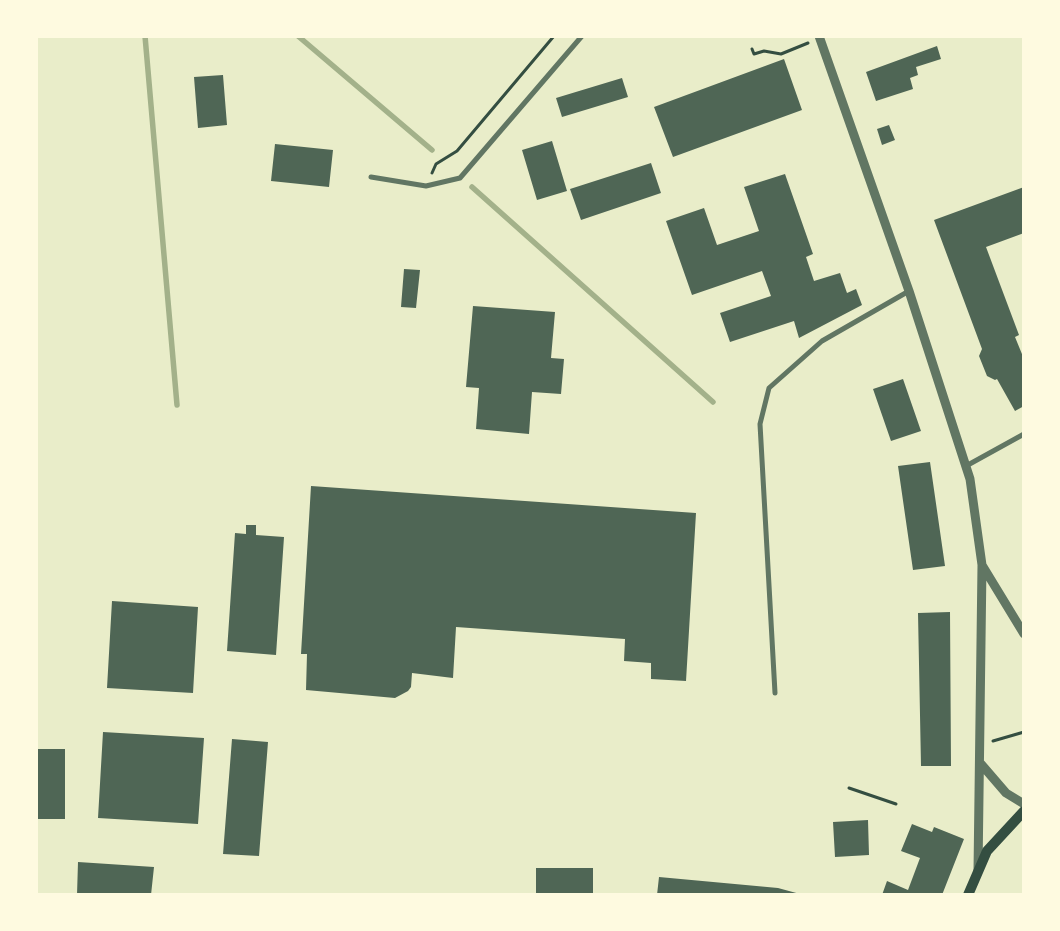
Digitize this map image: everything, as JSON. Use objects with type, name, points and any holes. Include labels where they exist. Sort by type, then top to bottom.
[{"type":"main road","points":[[968,895],[987,850],[1024,811]]},
{"type":"street","points":[[371,177],[426,186],[460,178],[582,36]]},
{"type":"street","points":[[820,37],[909,291],[966,466],[982,565],[981,764],[977,819],[978,871]]},
{"type":"street","points":[[775,693],[760,424],[769,388],[822,341],[909,291]]},
{"type":"street","points":[[966,466],[1024,434]]},
{"type":"street","points":[[982,565],[1024,634]]},
{"type":"street","points":[[981,764],[1006,793],[1024,804]]},
{"type":"path","points":[[426,186],[436,164],[457,151],[554,36]]},
{"type":"path","points":[[752,49],[754,54],[764,51],[781,54],[820,37]]},
{"type":"path","points":[[980,743],[1007,738],[1024,732]]},
{"type":"path","points":[[849,788],[896,804]]},
{"type":"building","points":[[937,46],[941,59],[916,67],[918,75],[910,78],[913,89],[876,101],[866,72]]},
{"type":"building","points":[[784,59],[802,110],[673,157],[654,107]]},
{"type":"building","points":[[223,75],[227,125],[198,128],[194,77]]},
{"type":"building","points":[[622,78],[628,97],[562,117],[556,98]]},
{"type":"building","points":[[889,125],[895,140],[882,145],[877,129]]},
{"type":"building","points":[[552,141],[567,191],[537,200],[522,150]]},
{"type":"building","points":[[275,144],[333,150],[329,187],[271,181]]},
{"type":"building","points":[[651,163],[661,193],[581,220],[570,189]]},
{"type":"building","points":[[785,174],[813,254],[806,257],[814,281],[840,273],[847,293],[856,289],[862,305],[799,338],[794,321],[730,342],[720,313],[771,296],[762,271],[692,295],[666,221],[704,208],[717,245],[759,231],[744,187]]},
{"type":"building","points":[[1024,187],[1024,233],[986,247],[1019,335],[1015,337],[1024,359],[1024,406],[1015,411],[997,379],[995,380],[987,376],[979,356],[982,349],[934,220]]},
{"type":"building","points":[[404,269],[420,270],[416,308],[401,307]]},
{"type":"building","points":[[473,306],[555,312],[551,358],[564,359],[561,394],[532,392],[529,434],[476,429],[479,388],[466,387]]},
{"type":"building","points":[[903,379],[921,431],[891,441],[873,389]]},
{"type":"building","points":[[930,462],[945,566],[913,570],[898,466]]},
{"type":"building","points":[[311,486],[696,513],[686,681],[651,679],[651,663],[624,661],[625,639],[456,627],[453,678],[412,673],[411,687],[408,691],[395,698],[306,690],[307,654],[301,654]]},
{"type":"building","points":[[246,525],[256,525],[256,535],[284,537],[276,655],[227,651],[235,533],[246,534]]},
{"type":"building","points":[[112,601],[198,607],[193,693],[107,688]]},
{"type":"building","points":[[950,612],[951,766],[921,766],[918,613]]},
{"type":"building","points":[[103,732],[204,738],[198,824],[98,818]]},
{"type":"building","points":[[232,739],[268,742],[259,856],[223,854]]},
{"type":"building","points":[[36,749],[65,749],[65,819],[36,819]]},
{"type":"building","points":[[868,820],[869,855],[835,857],[833,822]]},
{"type":"building","points":[[912,824],[932,832],[934,827],[964,839],[942,895],[882,895],[887,881],[908,890],[920,858],[901,851]]},
{"type":"building","points":[[78,862],[154,867],[151,895],[77,895]]},
{"type":"building","points":[[536,868],[593,868],[593,895],[536,895]]},
{"type":"building","points":[[659,877],[778,888],[800,894],[657,895]]},
{"type":"waterway","points":[[145,36],[177,405]]},
{"type":"waterway","points":[[298,36],[432,150]]},
{"type":"waterway","points":[[472,187],[713,402]]}]
